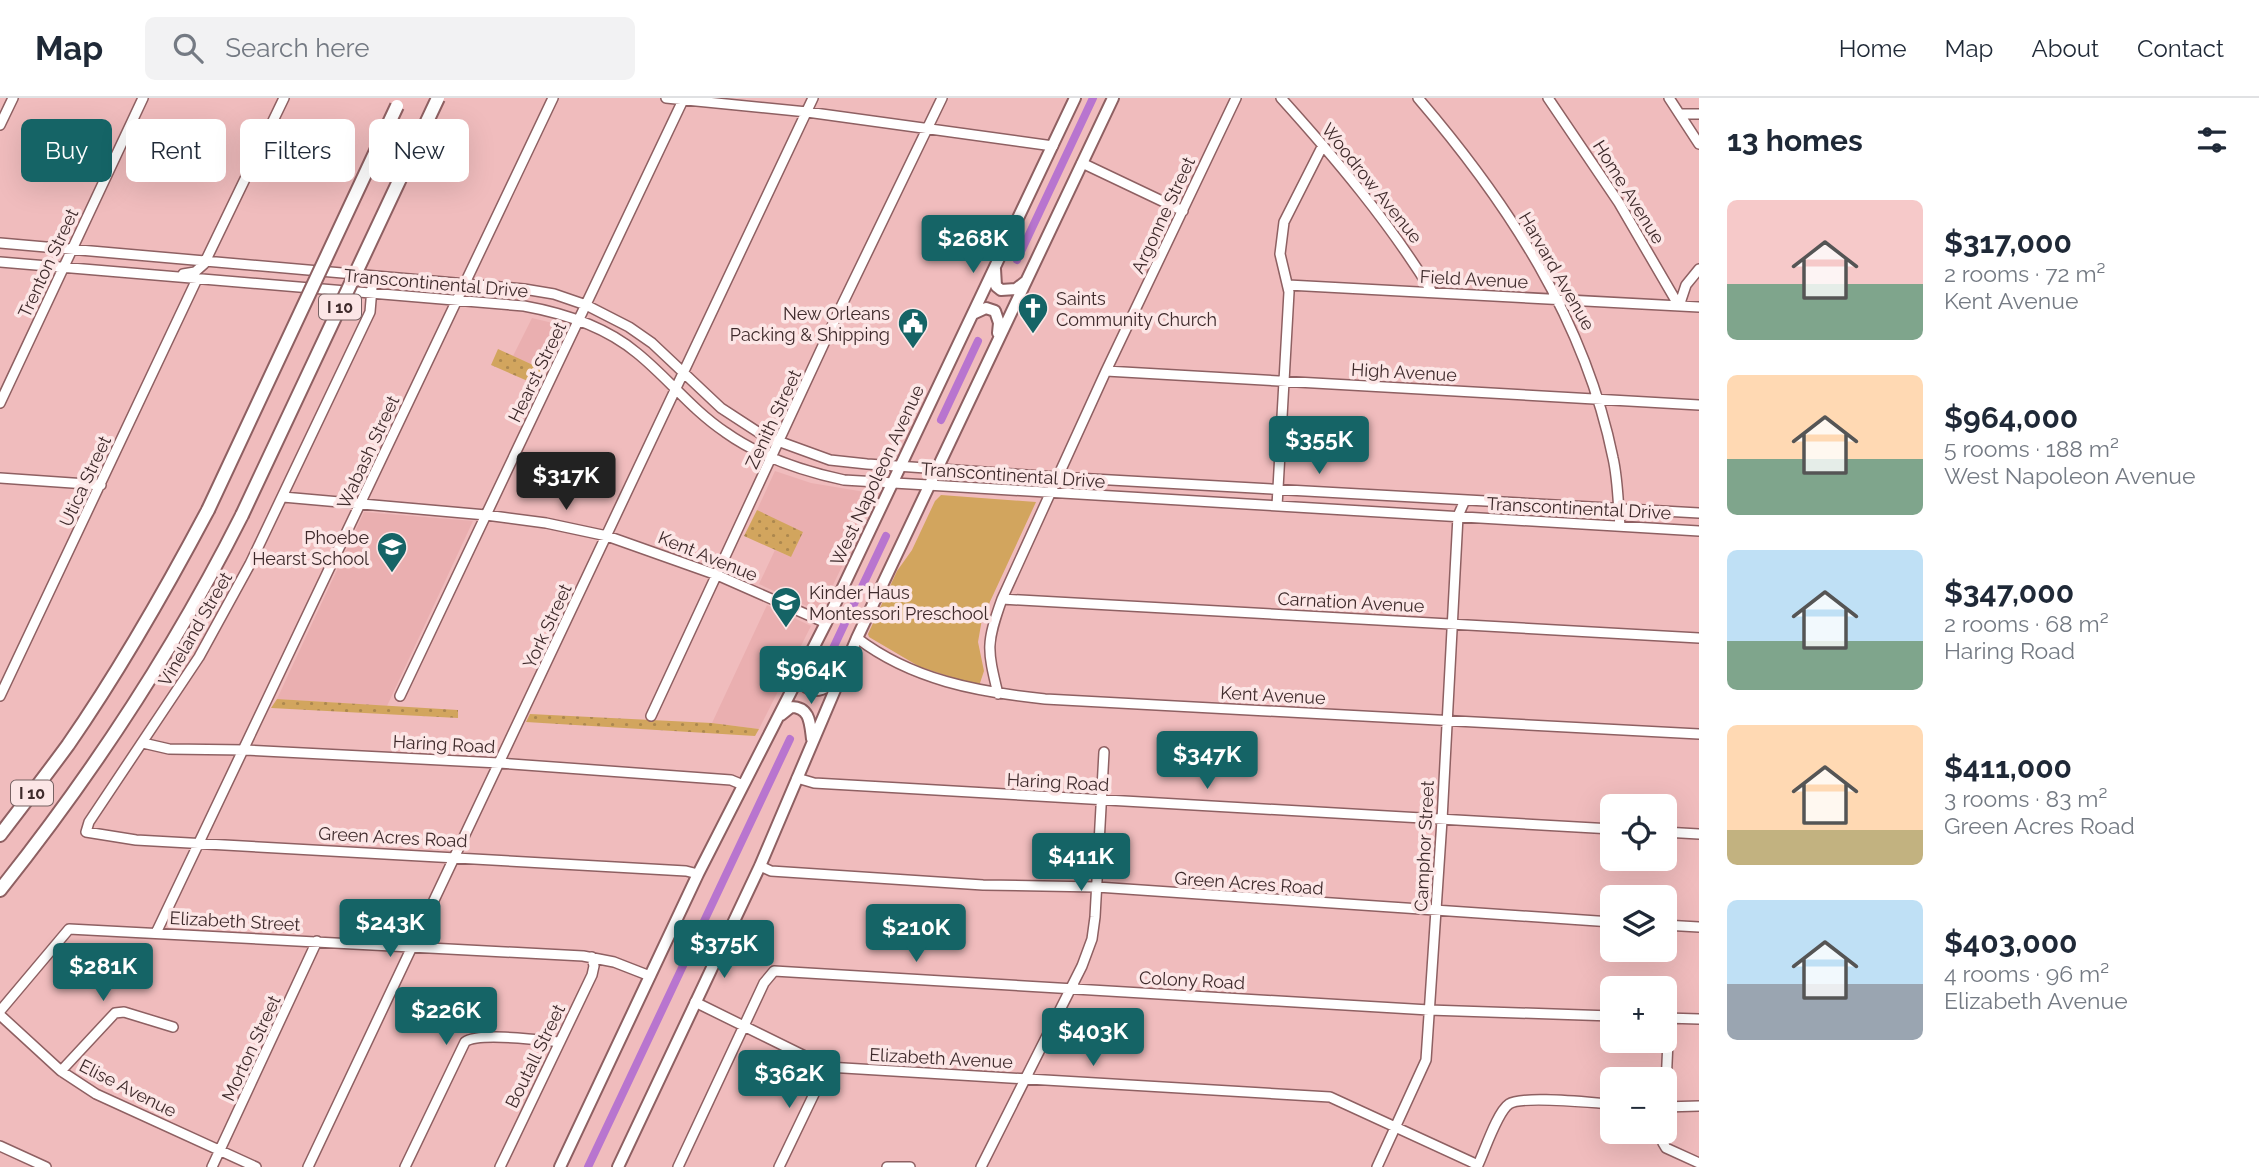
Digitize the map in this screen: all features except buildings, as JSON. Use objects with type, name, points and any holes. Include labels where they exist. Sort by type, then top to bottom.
[{"type":"highway","name":"I 10","points":[[0,835],[64,750],[101,695],[150,615],[208,510],[401,98]]},
{"type":"highway","name":"I 10","points":[[0,890],[49,829],[151,680],[193,609],[242,515],[438,98]]},
{"type":"main road","name":"West Napoleon Avenue","points":[[560,1167],[698,874],[826,623],[1075,98]]},
{"type":"main road","points":[[618,1167],[760,866],[857,638],[1113,98]]},
{"type":"main road","points":[[995,267],[996,286],[1001,290],[1016,289],[1026,281]]},
{"type":"main road","points":[[972,316],[986,308],[995,311],[999,323],[997,343]]},
{"type":"main road","points":[[801,672],[804,685],[814,691],[821,690],[840,676]]},
{"type":"main road","points":[[777,719],[791,706],[800,708],[809,717],[813,741]]},
{"type":"street","points":[[0,125],[13,98]]},
{"type":"street","name":"Trenton Street","points":[[0,403],[143,98]]},
{"type":"street","points":[[178,277],[195,272],[206,260],[284,98]]},
{"type":"street","name":"Wabash Street","points":[[156,933],[553,98]]},
{"type":"street","points":[[666,98],[807,112],[1053,146]]},
{"type":"street","name":"York Street","points":[[308,1167],[813,98]]},
{"type":"street","name":"Zenith Street","points":[[651,716],[839,311],[942,98]]},
{"type":"street","name":"Argonne Street","points":[[998,694],[988,646],[989,635],[1002,599],[1049,493],[1236,98]]},
{"type":"street","name":"Woodrow Avenue","points":[[1281,98],[1323,145],[1411,257],[1432,292]]},
{"type":"street","name":"Harvard Avenue","points":[[1418,98],[1499,202],[1558,299],[1581,346],[1599,399],[1614,458],[1620,526]]},
{"type":"street","name":"Home Avenue","points":[[1548,98],[1619,203],[1679,306]]},
{"type":"street","points":[[1669,98],[1699,144]]},
{"type":"street","name":"Hearst Street","points":[[400,696],[683,99]]},
{"type":"street","points":[[1681,114],[1699,114]]},
{"type":"street","points":[[1277,506],[1288,285],[1280,254],[1284,222],[1323,145]]},
{"type":"street","points":[[1082,163],[1183,211]]},
{"type":"street","name":"Transcontinental Drive","points":[[0,243],[524,289],[554,294],[586,305],[652,342],[721,408],[764,436],[830,460],[1057,477],[1699,513]]},
{"type":"street","name":"Transcontinental Drive","points":[[0,262],[524,306],[579,320],[619,340],[636,352],[708,420],[727,434],[772,458],[805,471],[837,478],[930,486],[1699,531]]},
{"type":"street","points":[[1679,306],[1686,285],[1699,269]]},
{"type":"street","name":"Vineland Street","points":[[86,832],[89,822],[199,657],[250,564],[370,312],[373,276]]},
{"type":"street","name":"Utica Street","points":[[0,696],[197,278]]},
{"type":"street","name":"Field Avenue","points":[[1288,285],[1699,307]]},
{"type":"street","name":"High Avenue","points":[[1106,371],[1699,405]]},
{"type":"street","points":[[0,478],[100,485]]},
{"type":"street","name":"Kent Avenue","points":[[283,496],[486,514],[607,536],[718,575],[826,623]]},
{"type":"street","name":"Camphor Street","points":[[1377,1167],[1426,1060],[1437,910],[1458,516],[1465,499]]},
{"type":"street","points":[[1575,524],[1577,506]]},
{"type":"street","name":"Carnation Avenue","points":[[1002,599],[1699,638]]},
{"type":"street","name":"Kent Avenue","points":[[857,638],[868,647],[923,674],[948,683],[998,694],[1447,722],[1699,734]]},
{"type":"street","name":"Haring Road","points":[[143,743],[169,749],[245,750],[499,763],[731,780],[743,785]]},
{"type":"street","points":[[981,1167],[1070,989],[1092,939],[1104,752]]},
{"type":"street","name":"Haring Road","points":[[797,778],[814,783],[1600,828]]},
{"type":"street","name":"Green Acres Road","points":[[86,832],[136,840],[686,871],[698,874]]},
{"type":"street","points":[[1677,833],[1699,834]]},
{"type":"street","name":"Green Acres Road","points":[[760,866],[771,871],[844,877],[983,885],[1097,887],[1600,921]]},
{"type":"street","points":[[1677,926],[1699,927]]},
{"type":"street","name":"Elizabeth Street","points":[[0,1013],[68,929],[592,957],[650,976]]},
{"type":"street","name":"Morton Street","points":[[212,1167],[317,942]]},
{"type":"street","name":"Boutall Street","points":[[500,1167],[592,975],[592,957]]},
{"type":"street","name":"Colony Road","points":[[743,1026],[771,973],[779,971],[1429,1010],[1600,1016]]},
{"type":"street","name":"Elizabeth Avenue","points":[[695,1002],[827,1066],[1330,1097],[1478,1166]]},
{"type":"street","points":[[61,1071],[115,1013],[124,1012],[173,1027]]},
{"type":"street","name":"Elise Avenue","points":[[0,1013],[61,1071],[96,1094],[256,1167]]},
{"type":"street","points":[[1677,1019],[1699,1020]]},
{"type":"street","points":[[678,1167],[743,1026]]},
{"type":"street","points":[[405,1167],[465,1042],[470,1038],[485,1037],[560,1042]]},
{"type":"street","points":[[779,1167],[827,1066]]},
{"type":"street","points":[[1478,1166],[1507,1106],[1518,1101],[1600,1104]]},
{"type":"street","points":[[1677,1107],[1699,1106]]},
{"type":"street","points":[[1664,1144],[1699,1163]]},
{"type":"street","points":[[0,1146],[46,1167]]},
{"type":"street","points":[[888,1167],[910,1167]]},
{"type":"shaded area","points":[[532,318],[565,326],[544,370],[513,356]]},
{"type":"shaded area","points":[[498,349],[544,370],[537,385],[491,365]]},
{"type":"shaded area","points":[[775,471],[811,483],[871,493],[874,500],[820,612],[759,584],[775,550],[791,557],[757,510]]},
{"type":"shaded area","points":[[941,495],[1036,502],[982,619],[978,642],[984,671],[979,686],[920,667],[868,634],[897,571],[912,550],[935,501]]},
{"type":"shaded area","points":[[757,510],[803,532],[791,557],[744,536]]},
{"type":"shaded area","name":"Phoebe Hearst School","points":[[364,512],[473,521],[387,706],[277,699]]},
{"type":"shaded area","points":[[767,605],[811,626],[759,729],[712,723]]},
{"type":"shaded area","points":[[277,699],[458,710],[458,718],[271,708]]},
{"type":"shaded area","points":[[530,714],[712,723],[759,729],[755,736],[526,722]]},
{"type":"waterway","points":[[1017,260],[1093,98]]},
{"type":"waterway","points":[[941,420],[978,341]]},
{"type":"waterway","points":[[828,659],[886,536]]},
{"type":"waterway","points":[[588,1167],[790,739]]},
{"type":"place","name":"Saints Community Church","points":[[1033,335]]},
{"type":"place","name":"New Orleans Packing & Shipping","points":[[913,350]]},
{"type":"place","name":"Phoebe Hearst School","points":[[392,574]]},
{"type":"place","name":"Kinder Haus Montessori Preschool","points":[[786,629]]}]
